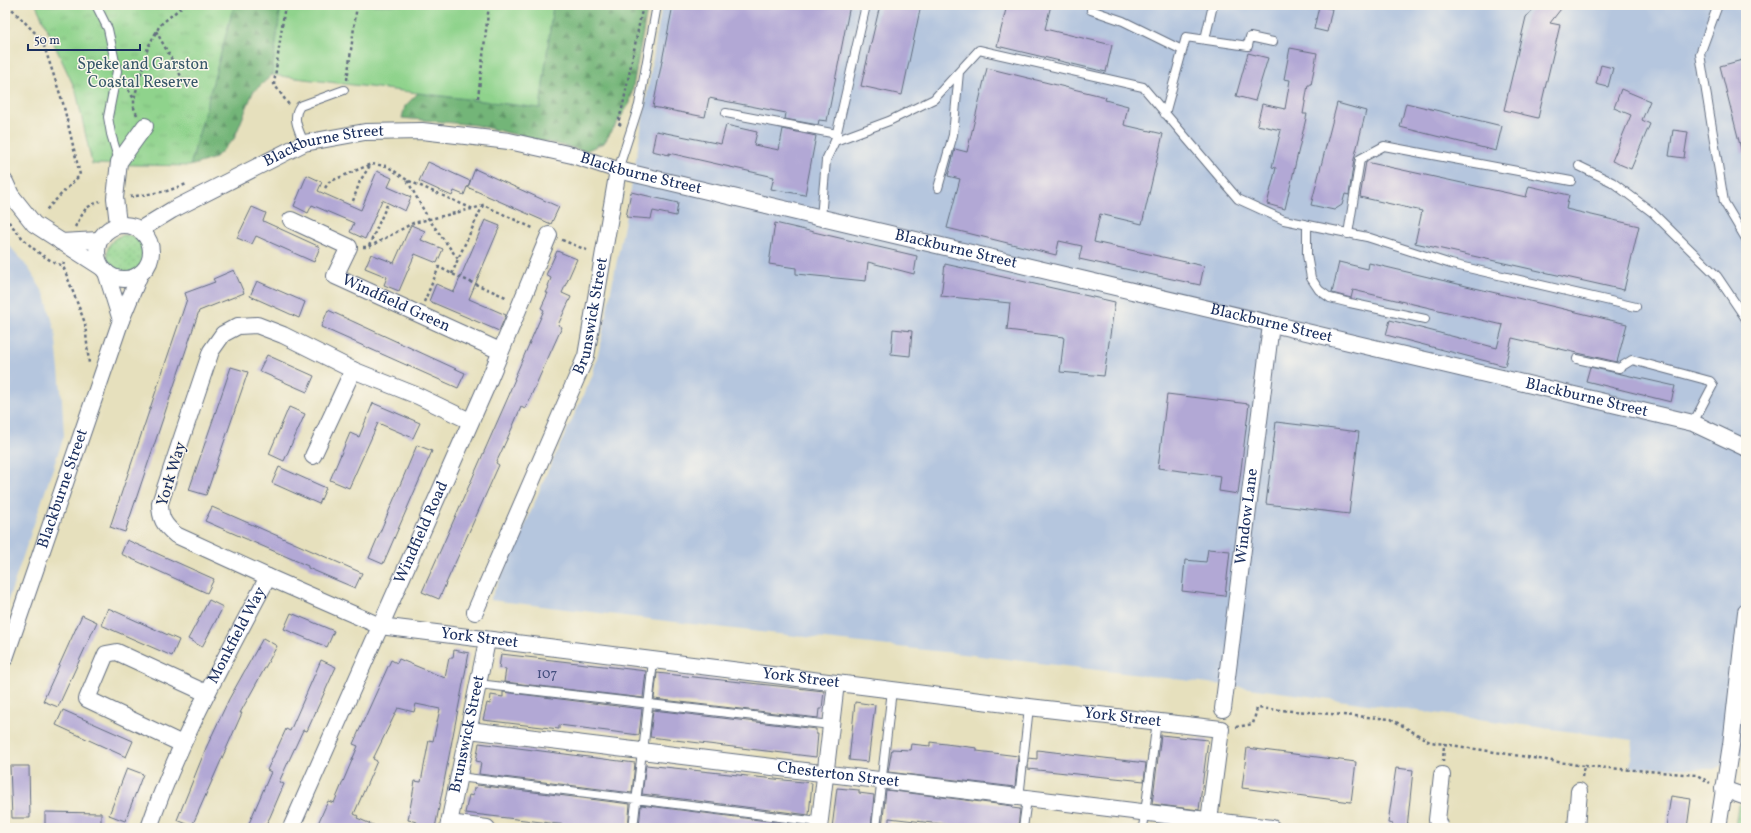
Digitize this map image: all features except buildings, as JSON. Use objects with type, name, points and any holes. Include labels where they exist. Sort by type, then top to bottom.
[{"type":"street","points":[[118,224],[115,198],[119,162],[142,124]]},
{"type":"street","name":"Blackburne Street","points":[[141,229],[172,210],[304,142],[365,132],[422,131],[509,140],[572,155],[618,170],[1694,424],[1746,448]]},
{"type":"street","name":"Brunswick Street","points":[[475,612],[586,356],[618,170]]},
{"type":"street","points":[[5,182],[11,195],[34,224],[103,269],[114,278],[123,280],[132,278],[147,268],[152,257],[151,243],[148,236],[141,229],[128,224],[118,224],[106,230],[99,240],[97,254],[103,269],[121,320]]},
{"type":"street","points":[[151,243],[172,210]]},
{"type":"street","name":"Windfield Green","points":[[291,220],[349,247],[335,276],[500,351]]},
{"type":"street","name":"Windfield Road","points":[[291,828],[521,304],[549,235]]},
{"type":"street","points":[[61,242],[99,240]]},
{"type":"street","name":"Blackburne Street","points":[[5,658],[121,320],[140,274]]},
{"type":"street","name":"York Way","points":[[380,626],[268,578],[176,535],[168,528],[160,515],[160,503],[211,351],[223,334],[238,326],[257,325],[283,335],[353,370],[418,396],[470,421]]},
{"type":"street","name":"Window Lane","points":[[1223,709],[1271,325]]},
{"type":"street","points":[[313,456],[353,370]]},
{"type":"street","name":"Monkfield Way","points":[[149,828],[182,744],[206,694],[268,578]]},
{"type":"street","points":[[1718,828],[1731,745],[1746,612]]},
{"type":"street","name":"York Street","points":[[380,626],[487,641],[1221,729]]},
{"type":"street","name":"Brunswick Street","points":[[449,826],[487,641]]},
{"type":"street","name":"Monkfield Way","points":[[182,744],[87,699],[106,654],[117,652],[206,694]]},
{"type":"street","points":[[819,825],[836,683]]},
{"type":"street","points":[[1208,824],[1221,729]]},
{"type":"street","name":"Chesterton Street","points":[[468,730],[1023,798],[1144,821],[1272,828]]},
{"type":"street","points":[[1440,828],[1437,820],[1442,775]]},
{"type":"street","points":[[1723,789],[1746,797]]},
{"type":"street","points":[[1576,828],[1579,791]]},
{"type":"street","points":[[449,826],[487,828]]},
{"type":"lane","points":[[96,5],[108,29],[116,71],[108,117],[119,162]]},
{"type":"lane","name":"Brunswick Street","points":[[618,170],[639,105],[657,5]]},
{"type":"lane","points":[[821,218],[826,160],[836,137],[866,5]]},
{"type":"lane","points":[[1205,39],[1212,5]]},
{"type":"lane","points":[[1718,5],[1700,54],[1724,202],[1746,239]]},
{"type":"lane","points":[[1091,10],[1123,21],[1182,50]]},
{"type":"lane","points":[[1166,114],[1186,37],[1248,46],[1250,37],[1273,42]]},
{"type":"lane","points":[[726,113],[836,137],[889,120],[934,99],[978,50],[1143,87],[1238,199],[1284,220],[1367,237],[1451,264],[1636,307]]},
{"type":"lane","points":[[938,188],[953,135],[959,72]]},
{"type":"lane","points":[[304,142],[295,121],[296,114],[300,106],[344,90]]},
{"type":"lane","points":[[1348,234],[1360,159],[1384,146],[1571,181]]},
{"type":"lane","points":[[1579,166],[1612,182],[1652,212],[1717,276],[1746,319]]},
{"type":"lane","points":[[1307,225],[1307,255],[1311,278],[1319,290],[1330,298],[1425,319]]},
{"type":"lane","points":[[1577,359],[1619,368],[1632,360],[1710,381],[1713,385],[1694,424]]},
{"type":"lane","points":[[633,828],[653,661]]},
{"type":"lane","points":[[478,684],[831,726]]},
{"type":"lane","points":[[879,828],[876,828],[892,690]]},
{"type":"lane","points":[[1023,828],[1023,798],[1030,707]]},
{"type":"lane","points":[[1144,821],[1157,721]]},
{"type":"lane","points":[[459,777],[637,798],[819,825]]},
{"type":"path","points":[[8,5],[42,40],[63,103],[80,175],[44,210],[48,215]]},
{"type":"path","points":[[142,124],[134,108],[134,99],[148,47],[160,25],[184,5]]},
{"type":"path","points":[[285,5],[274,84],[296,114]]},
{"type":"path","points":[[344,90],[348,78],[357,5]]},
{"type":"path","points":[[478,98],[489,5]]},
{"type":"path","points":[[630,130],[618,123],[643,5]]},
{"type":"path","points":[[156,30],[187,87]]},
{"type":"path","points":[[353,201],[360,181],[371,164]]},
{"type":"path","points":[[325,188],[329,182],[371,164],[387,166],[407,180],[473,209]]},
{"type":"path","points":[[407,180],[428,218],[458,258]]},
{"type":"path","points":[[483,204],[549,235],[604,257]]},
{"type":"path","points":[[349,247],[369,247],[413,223],[428,218],[473,209],[483,204]]},
{"type":"path","points":[[452,274],[483,204]]},
{"type":"path","points":[[369,247],[387,205]]},
{"type":"path","points":[[5,217],[23,239],[48,260],[63,266]]},
{"type":"path","points":[[419,314],[440,267],[452,274],[521,304]]},
{"type":"path","points":[[1221,729],[1253,724],[1257,708],[1391,719],[1430,742],[1584,766],[1697,776],[1723,789]]},
{"type":"path","points":[[1442,775],[1444,744]]},
{"type":"path","points":[[1579,791],[1584,766]]},
{"type":"shaded area","points":[[662,5],[1746,5],[1746,743],[1744,755],[1714,769],[1630,767],[1633,740],[1242,687],[490,600],[592,377],[600,346],[630,195]]},
{"type":"shaded area","points":[[5,240],[29,269],[45,295],[55,331],[64,436],[5,609]]},
{"type":"green space","name":"Speke and Garston Coastal Reserve","points":[[36,5],[234,5],[190,166],[92,164],[76,91]]},
{"type":"green space","points":[[234,5],[281,5],[272,75],[253,92],[234,139],[215,158],[190,166]]},
{"type":"green space","points":[[281,5],[553,5],[540,108],[272,75]]},
{"type":"green space","points":[[553,5],[648,5],[630,103],[604,143],[585,151],[475,125],[402,118],[405,106],[418,93],[540,108]]},
{"type":"green space","points":[[122,235],[130,235],[140,240],[144,247],[144,261],[140,268],[130,273],[122,273],[112,268],[110,265],[107,258],[107,250],[112,240],[115,238]]},
{"type":"green space","points":[[1742,803],[1746,805],[1746,828],[1735,828],[1738,805]]}]
